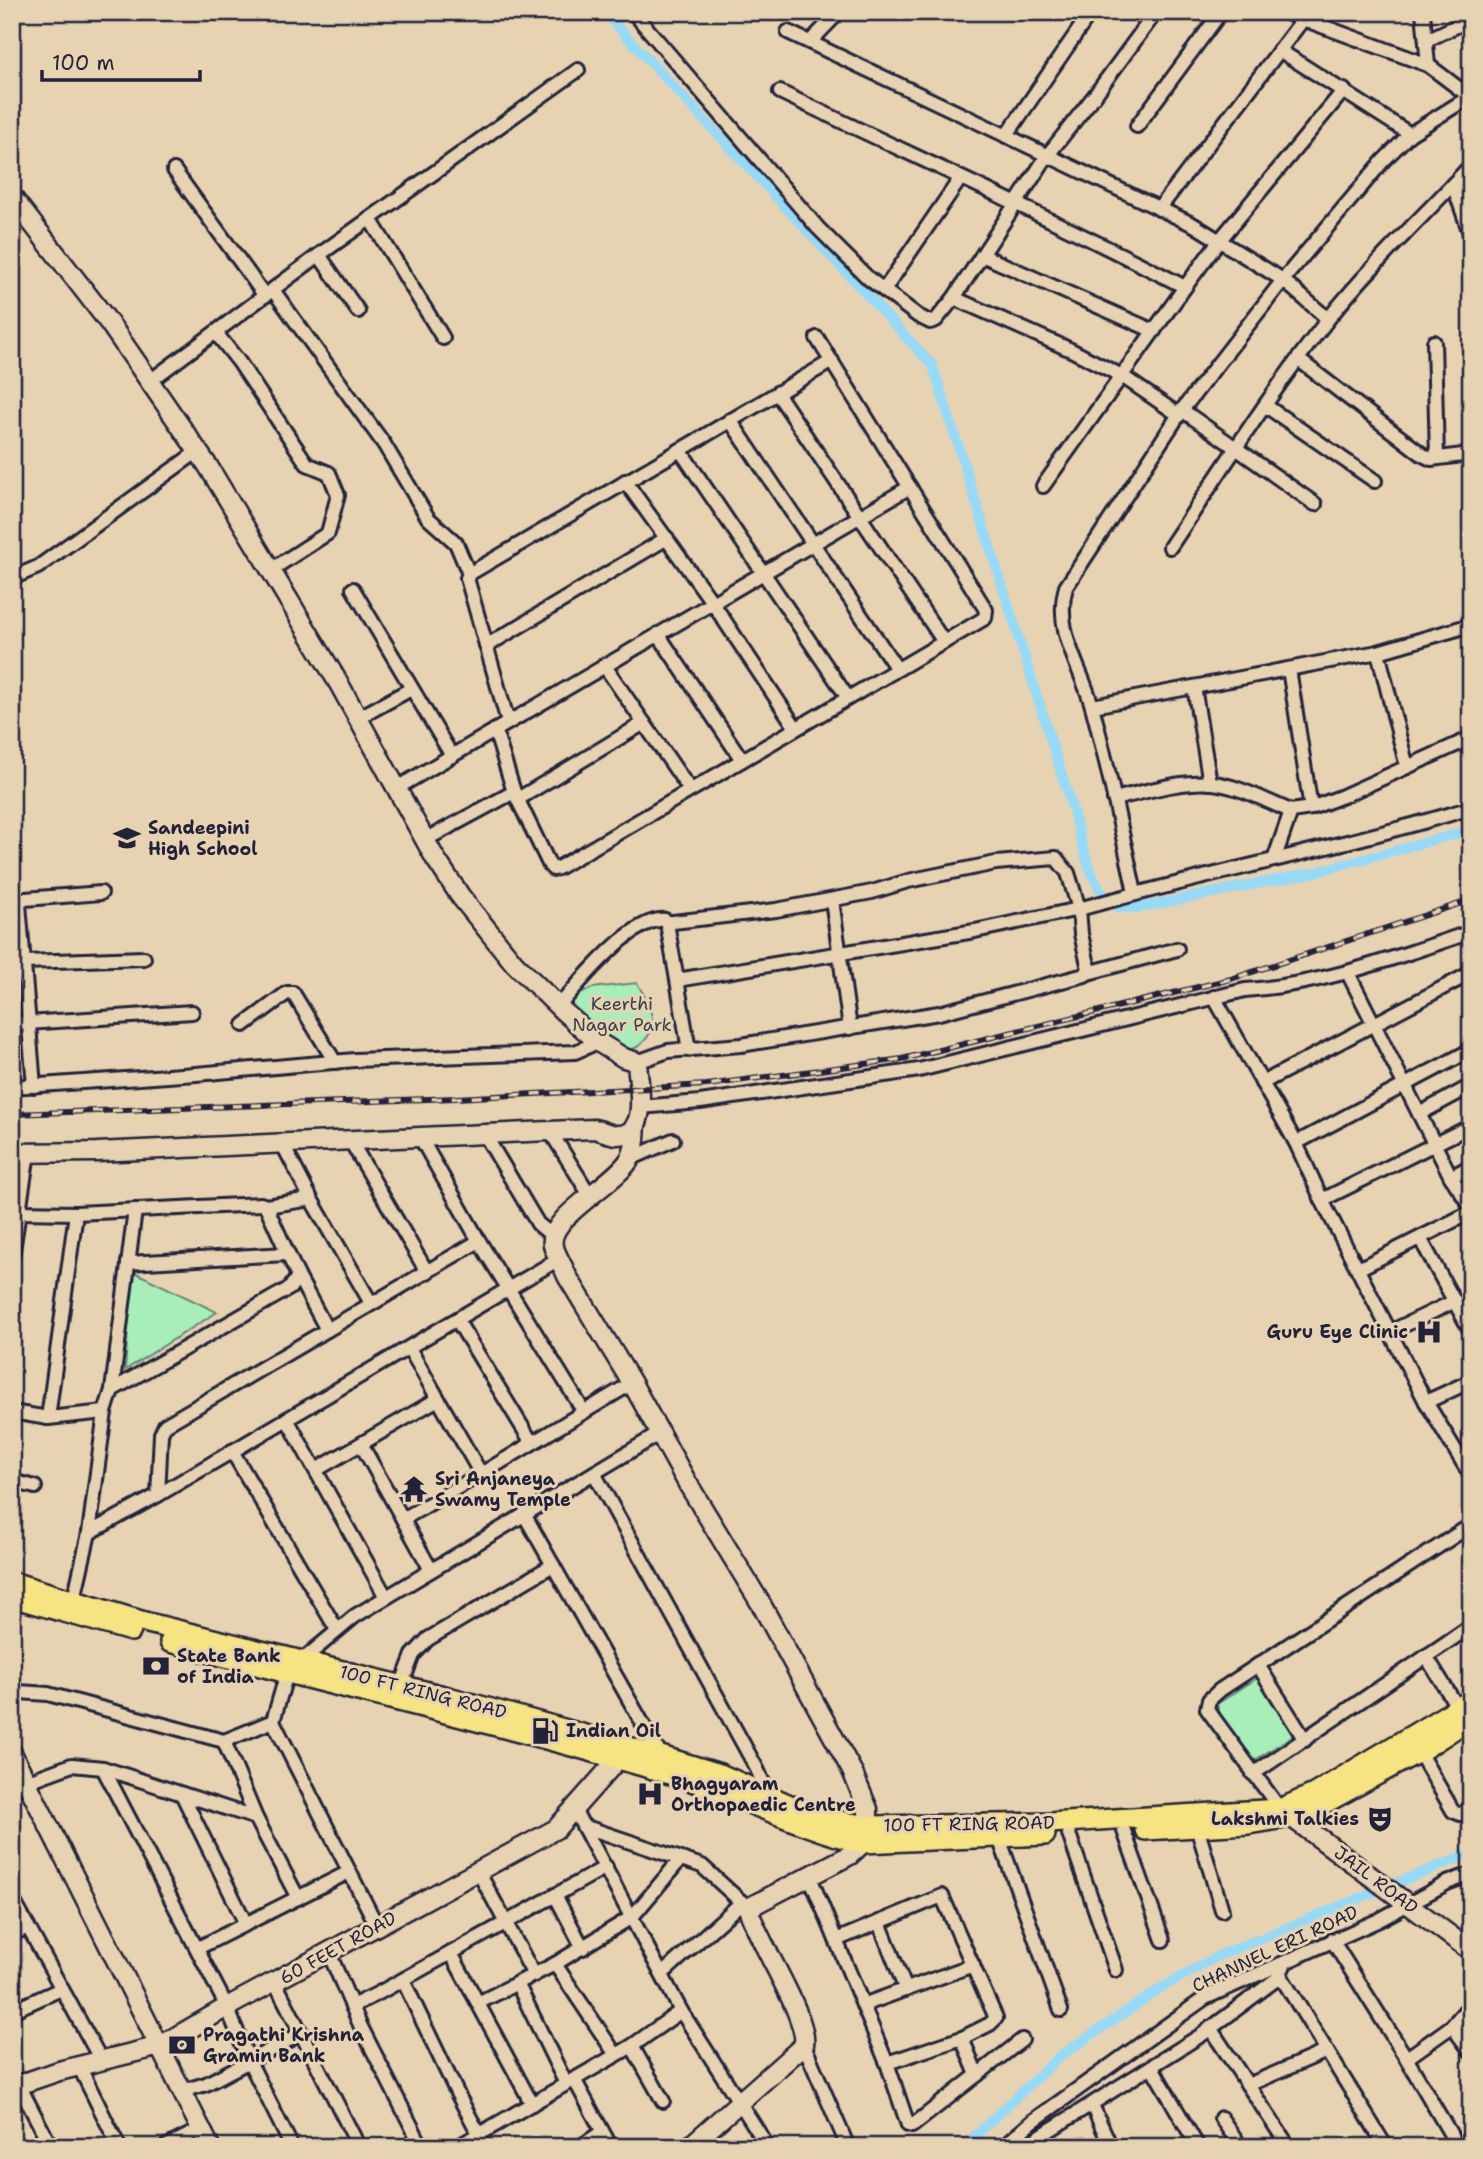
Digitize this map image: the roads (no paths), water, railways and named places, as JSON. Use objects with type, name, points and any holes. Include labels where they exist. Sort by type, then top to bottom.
[{"type":"main road","name":"100 FT RING ROAD","points":[[12,1582],[464,1716],[623,1754],[661,1756],[720,1774],[814,1814],[840,1821],[865,1834],[999,1838],[1249,1824],[1286,1813],[1314,1794],[1466,1709]]},
{"type":"main road","name":"100 FT RING ROAD","points":[[12,1597],[294,1667],[401,1686],[513,1714],[834,1836],[1286,1813],[1316,1808],[1419,1752],[1466,1709]]},
{"type":"street","points":[[632,12],[818,228],[868,278],[930,322],[936,320],[954,298],[1047,156],[1096,95],[1156,12]]},
{"type":"street","points":[[810,42],[839,12]]},
{"type":"street","points":[[1006,136],[1091,12]]},
{"type":"street","points":[[1137,126],[1221,12]]},
{"type":"street","points":[[1135,893],[1093,706],[1065,635],[1063,596],[1066,587],[1181,413],[1283,280],[1383,160],[1410,134],[1470,100],[1465,93],[1428,65],[1284,12]]},
{"type":"street","points":[[1423,12],[1428,65]]},
{"type":"street","points":[[1159,209],[1304,18]]},
{"type":"street","points":[[1427,40],[1471,19]]},
{"type":"street","points":[[788,32],[1194,225],[1283,280],[1328,319]]},
{"type":"street","points":[[1279,50],[1410,134]]},
{"type":"street","points":[[150,381],[319,255],[578,70]]},
{"type":"street","points":[[1043,486],[1219,242],[1343,90]]},
{"type":"street","points":[[780,92],[960,179],[1017,203],[1185,287]]},
{"type":"street","points":[[1170,547],[1236,448],[1328,319],[1471,164]]},
{"type":"street","points":[[174,170],[384,444],[428,518],[456,543],[469,575],[467,578],[508,722]]},
{"type":"street","points":[[884,290],[960,179]]},
{"type":"street","points":[[1453,184],[1471,236]]},
{"type":"street","points":[[12,197],[110,324],[235,508],[454,887],[487,931],[558,1007],[597,1042],[624,1058],[637,1062],[667,1051],[741,1045],[850,1028],[939,1013],[1177,949]]},
{"type":"street","points":[[370,219],[443,338]]},
{"type":"street","points":[[319,255],[358,311]]},
{"type":"street","points":[[984,256],[1154,331]]},
{"type":"street","points":[[954,298],[1071,350],[1122,376],[1236,448],[1315,504]]},
{"type":"street","points":[[216,333],[239,362],[307,464],[326,471],[338,495],[328,533],[271,570]]},
{"type":"street","points":[[495,730],[516,796],[553,869],[558,868],[985,618],[986,610],[817,338]]},
{"type":"street","points":[[1434,342],[1437,457]]},
{"type":"street","points":[[1299,359],[1423,455],[1431,459],[1471,454]]},
{"type":"street","points":[[469,575],[832,361]]},
{"type":"street","points":[[777,393],[944,642]]},
{"type":"street","points":[[1266,406],[1376,481]]},
{"type":"street","points":[[730,421],[897,669]]},
{"type":"street","points":[[680,450],[848,698]]},
{"type":"street","points":[[12,578],[38,567],[198,451]]},
{"type":"street","points":[[625,481],[712,602],[796,728]]},
{"type":"street","points":[[397,788],[910,487]]},
{"type":"street","points":[[486,646],[667,538]]},
{"type":"street","points":[[353,589],[452,756]]},
{"type":"street","points":[[1093,706],[1378,652],[1471,625]]},
{"type":"street","points":[[658,634],[742,760]]},
{"type":"street","points":[[1378,652],[1407,767]]},
{"type":"street","points":[[604,665],[690,790]]},
{"type":"street","points":[[1289,669],[1311,808]]},
{"type":"street","points":[[1195,687],[1210,783]]},
{"type":"street","points":[[358,718],[411,688]]},
{"type":"street","points":[[425,840],[516,796],[644,723]]},
{"type":"street","points":[[1114,799],[1186,784],[1210,783],[1227,785],[1291,811],[1311,808],[1471,738]]},
{"type":"street","points":[[677,980],[988,929],[1409,827],[1471,808]]},
{"type":"street","points":[[1275,860],[1291,811]]},
{"type":"street","points":[[558,1007],[584,976],[622,939],[651,920],[665,920],[669,923],[776,910],[984,865],[1056,858],[1068,873],[1079,909],[1088,973]]},
{"type":"street","points":[[34,1086],[19,904],[21,901],[101,893]]},
{"type":"street","points":[[832,900],[850,1028]]},
{"type":"street","points":[[669,923],[689,1049]]},
{"type":"street","points":[[638,1116],[700,1102],[919,1070],[1214,997],[1245,990],[1297,985],[1348,973],[1471,932]]},
{"type":"street","points":[[24,962],[144,958]]},
{"type":"street","points":[[1348,973],[1434,1145],[1471,1210],[1358,1269]]},
{"type":"street","points":[[1262,1083],[1471,973]]},
{"type":"street","points":[[244,1025],[287,993],[293,993],[335,1062]]},
{"type":"street","points":[[1214,997],[1296,1143],[1322,1200],[1426,1402],[1467,1461],[1471,1476]]},
{"type":"street","points":[[12,1024],[192,1012]]},
{"type":"street","points":[[12,1087],[393,1058],[575,1052],[597,1042]]},
{"type":"street","points":[[1296,1143],[1471,1050]]},
{"type":"street","points":[[637,1062],[638,1116],[634,1150],[630,1159],[614,1178],[564,1219],[555,1231],[553,1244],[567,1276],[798,1668],[852,1771],[868,1809],[865,1834],[850,1855],[810,1877],[745,1905],[662,1974]]},
{"type":"street","points":[[1419,1114],[1471,1086]]},
{"type":"street","points":[[12,1257],[19,1212],[20,1153],[97,1152],[594,1129],[617,1135],[633,1130],[638,1116]]},
{"type":"street","points":[[1322,1200],[1471,1126]]},
{"type":"street","points":[[550,1131],[591,1197]]},
{"type":"street","points":[[485,1135],[538,1224],[543,1231],[554,1237]]},
{"type":"street","points":[[420,1137],[479,1241],[584,1412]]},
{"type":"street","points":[[350,1139],[427,1272]]},
{"type":"street","points":[[630,1159],[673,1140]]},
{"type":"street","points":[[282,1143],[371,1303]]},
{"type":"street","points":[[1451,1177],[1471,1166]]},
{"type":"street","points":[[19,1212],[76,1213],[261,1204],[266,1206],[311,1199]]},
{"type":"street","points":[[266,1206],[287,1255],[327,1330]]},
{"type":"street","points":[[74,1599],[89,1533],[105,1412],[112,1391],[135,1210]]},
{"type":"street","points":[[48,1418],[76,1213]]},
{"type":"street","points":[[1420,1238],[1471,1332]]},
{"type":"street","points":[[158,1496],[161,1434],[165,1426],[479,1241]]},
{"type":"street","points":[[128,1263],[287,1255]]},
{"type":"street","points":[[89,1533],[158,1496],[559,1259]]},
{"type":"street","points":[[112,1391],[290,1288],[298,1276]]},
{"type":"street","points":[[1391,1332],[1455,1301]]},
{"type":"street","points":[[457,1320],[532,1443]]},
{"type":"street","points":[[409,1348],[481,1474]]},
{"type":"street","points":[[1426,1402],[1471,1381]]},
{"type":"street","points":[[403,1518],[632,1383]]},
{"type":"street","points":[[316,1470],[438,1398]]},
{"type":"street","points":[[12,1412],[48,1418],[105,1412]]},
{"type":"street","points":[[287,1419],[386,1597]]},
{"type":"street","points":[[12,1694],[48,1694],[224,1741],[273,1721],[294,1667],[337,1630],[386,1597],[659,1434]]},
{"type":"street","points":[[361,1444],[431,1570]]},
{"type":"street","points":[[232,1451],[337,1630]]},
{"type":"street","points":[[594,1472],[757,1769],[769,1796]]},
{"type":"street","points":[[12,1481],[35,1488]]},
{"type":"street","points":[[524,1514],[661,1756]]},
{"type":"street","points":[[1286,1813],[1253,1774],[1207,1709],[1209,1700],[1220,1690],[1471,1525]]},
{"type":"street","points":[[401,1686],[413,1655],[428,1639],[553,1565]]},
{"type":"street","points":[[1253,1774],[1471,1626]]},
{"type":"street","points":[[1426,1656],[1466,1709]]},
{"type":"street","points":[[1258,1665],[1305,1740]]},
{"type":"street","points":[[273,1721],[377,1926]]},
{"type":"street","points":[[224,1741],[256,1818],[298,1898]]},
{"type":"street","points":[[12,1752],[19,1784],[160,2046],[210,2147]]},
{"type":"street","points":[[1419,1752],[1453,1811],[1460,1814],[1471,1808]]},
{"type":"street","name":"60 FEET ROAD","points":[[16,2086],[79,2066],[160,2046],[556,1829],[623,1754]]},
{"type":"street","points":[[19,1784],[72,1766],[103,1768],[256,1818]]},
{"type":"street","points":[[103,1768],[198,1948],[227,2007],[249,2061],[292,2147]]},
{"type":"street","points":[[182,1794],[246,1924]]},
{"type":"street","points":[[574,1809],[681,2011],[768,2147]]},
{"type":"street","name":"JAIL ROAD","points":[[1286,1813],[1471,1951]]},
{"type":"street","points":[[583,1826],[702,1866],[745,1905],[806,2037],[804,2045],[689,2147]]},
{"type":"street","points":[[1197,1827],[1222,1910]]},
{"type":"street","points":[[1124,1831],[1163,1940]]},
{"type":"street","points":[[1069,1834],[1116,1970]]},
{"type":"street","points":[[999,1838],[1061,2010]]},
{"type":"street","points":[[478,2003],[555,1964],[632,1917],[680,1860]]},
{"type":"street","points":[[352,2006],[606,1867]]},
{"type":"street","points":[[478,1871],[534,1975]]},
{"type":"street","points":[[198,1948],[349,1872]]},
{"type":"street","name":"CHANNEL ERI ROAD","points":[[1003,2147],[1033,2121],[1205,1998],[1283,1969],[1402,1900],[1471,1874]]},
{"type":"street","points":[[810,1877],[887,2063],[910,2126],[1022,2040]]},
{"type":"street","points":[[555,1895],[583,1948]]},
{"type":"street","points":[[836,1940],[942,1896],[996,2018],[990,2024],[962,2038],[887,2063]]},
{"type":"street","points":[[12,1898],[101,2060]]},
{"type":"street","points":[[879,1922],[906,1990]]},
{"type":"street","points":[[12,1934],[28,1927]]},
{"type":"street","points":[[1332,1940],[1407,2058],[1458,2147]]},
{"type":"street","points":[[329,1953],[352,2006],[422,2147]]},
{"type":"street","points":[[451,1953],[532,2104]]},
{"type":"street","points":[[555,1964],[615,2055]]},
{"type":"street","points":[[863,2006],[972,1965]]},
{"type":"street","points":[[1023,2147],[1039,2143],[1210,2028],[1283,1969],[1327,2051],[1385,2147]]},
{"type":"street","points":[[402,1980],[479,2134]]},
{"type":"street","points":[[275,1982],[359,2147]]},
{"type":"street","points":[[517,1983],[570,2081],[611,2147]]},
{"type":"street","points":[[12,2011],[61,1989]]},
{"type":"street","points":[[1407,2058],[1452,2026],[1471,2004]]},
{"type":"street","points":[[457,2147],[632,2046],[681,2011]]},
{"type":"street","points":[[1452,2026],[1471,2052]]},
{"type":"street","points":[[1210,2028],[1289,2147]]},
{"type":"street","points":[[182,2091],[206,2084],[302,2033]]},
{"type":"street","points":[[962,2038],[976,2075]]},
{"type":"street","points":[[804,2045],[848,2147]]},
{"type":"street","points":[[632,2046],[663,2101]]},
{"type":"street","points":[[1248,2085],[1327,2051]]},
{"type":"street","points":[[79,2066],[119,2147]]},
{"type":"street","points":[[1152,2067],[1198,2147]]},
{"type":"street","points":[[16,2086],[51,2147]]},
{"type":"street","points":[[1092,2105],[1111,2147]]},
{"type":"street","points":[[1221,2118],[1241,2147]]},
{"type":"street","points":[[164,2147],[201,2129]]},
{"type":"street","points":[[580,2147],[602,2132]]},
{"type":"waterway","points":[[604,12],[933,366],[1088,863],[1100,890],[1108,900],[1118,907],[1138,908],[1312,873],[1471,830]]},
{"type":"waterway","points":[[963,2147],[1060,2056],[1163,1987],[1220,1955],[1471,1853]]},
{"type":"railway","points":[[12,1114],[456,1098],[707,1085],[902,1059],[1231,979],[1471,900]]},
{"type":"place","name":"Sandeepini High School","points":[[127,838]]},
{"type":"place","name":"Guru Eye Clinic","points":[[1429,1332]]},
{"type":"place","name":"Sri Anjaneya Swamy Temple","points":[[414,1489]]},
{"type":"place","name":"State Bank of India","points":[[156,1666]]},
{"type":"place","name":"Indian Oil","points":[[545,1731]]},
{"type":"place","name":"Bhagyaram Orthopaedic Centre","points":[[650,1794]]},
{"type":"place","name":"Lakshmi Talkies","points":[[1380,1819]]},
{"type":"place","name":"Pragathi Krishna Gramin Bank","points":[[182,2045]]},
{"type":"park label","name":"Keerthi Nagar Park","points":[[622,1014]]}]
